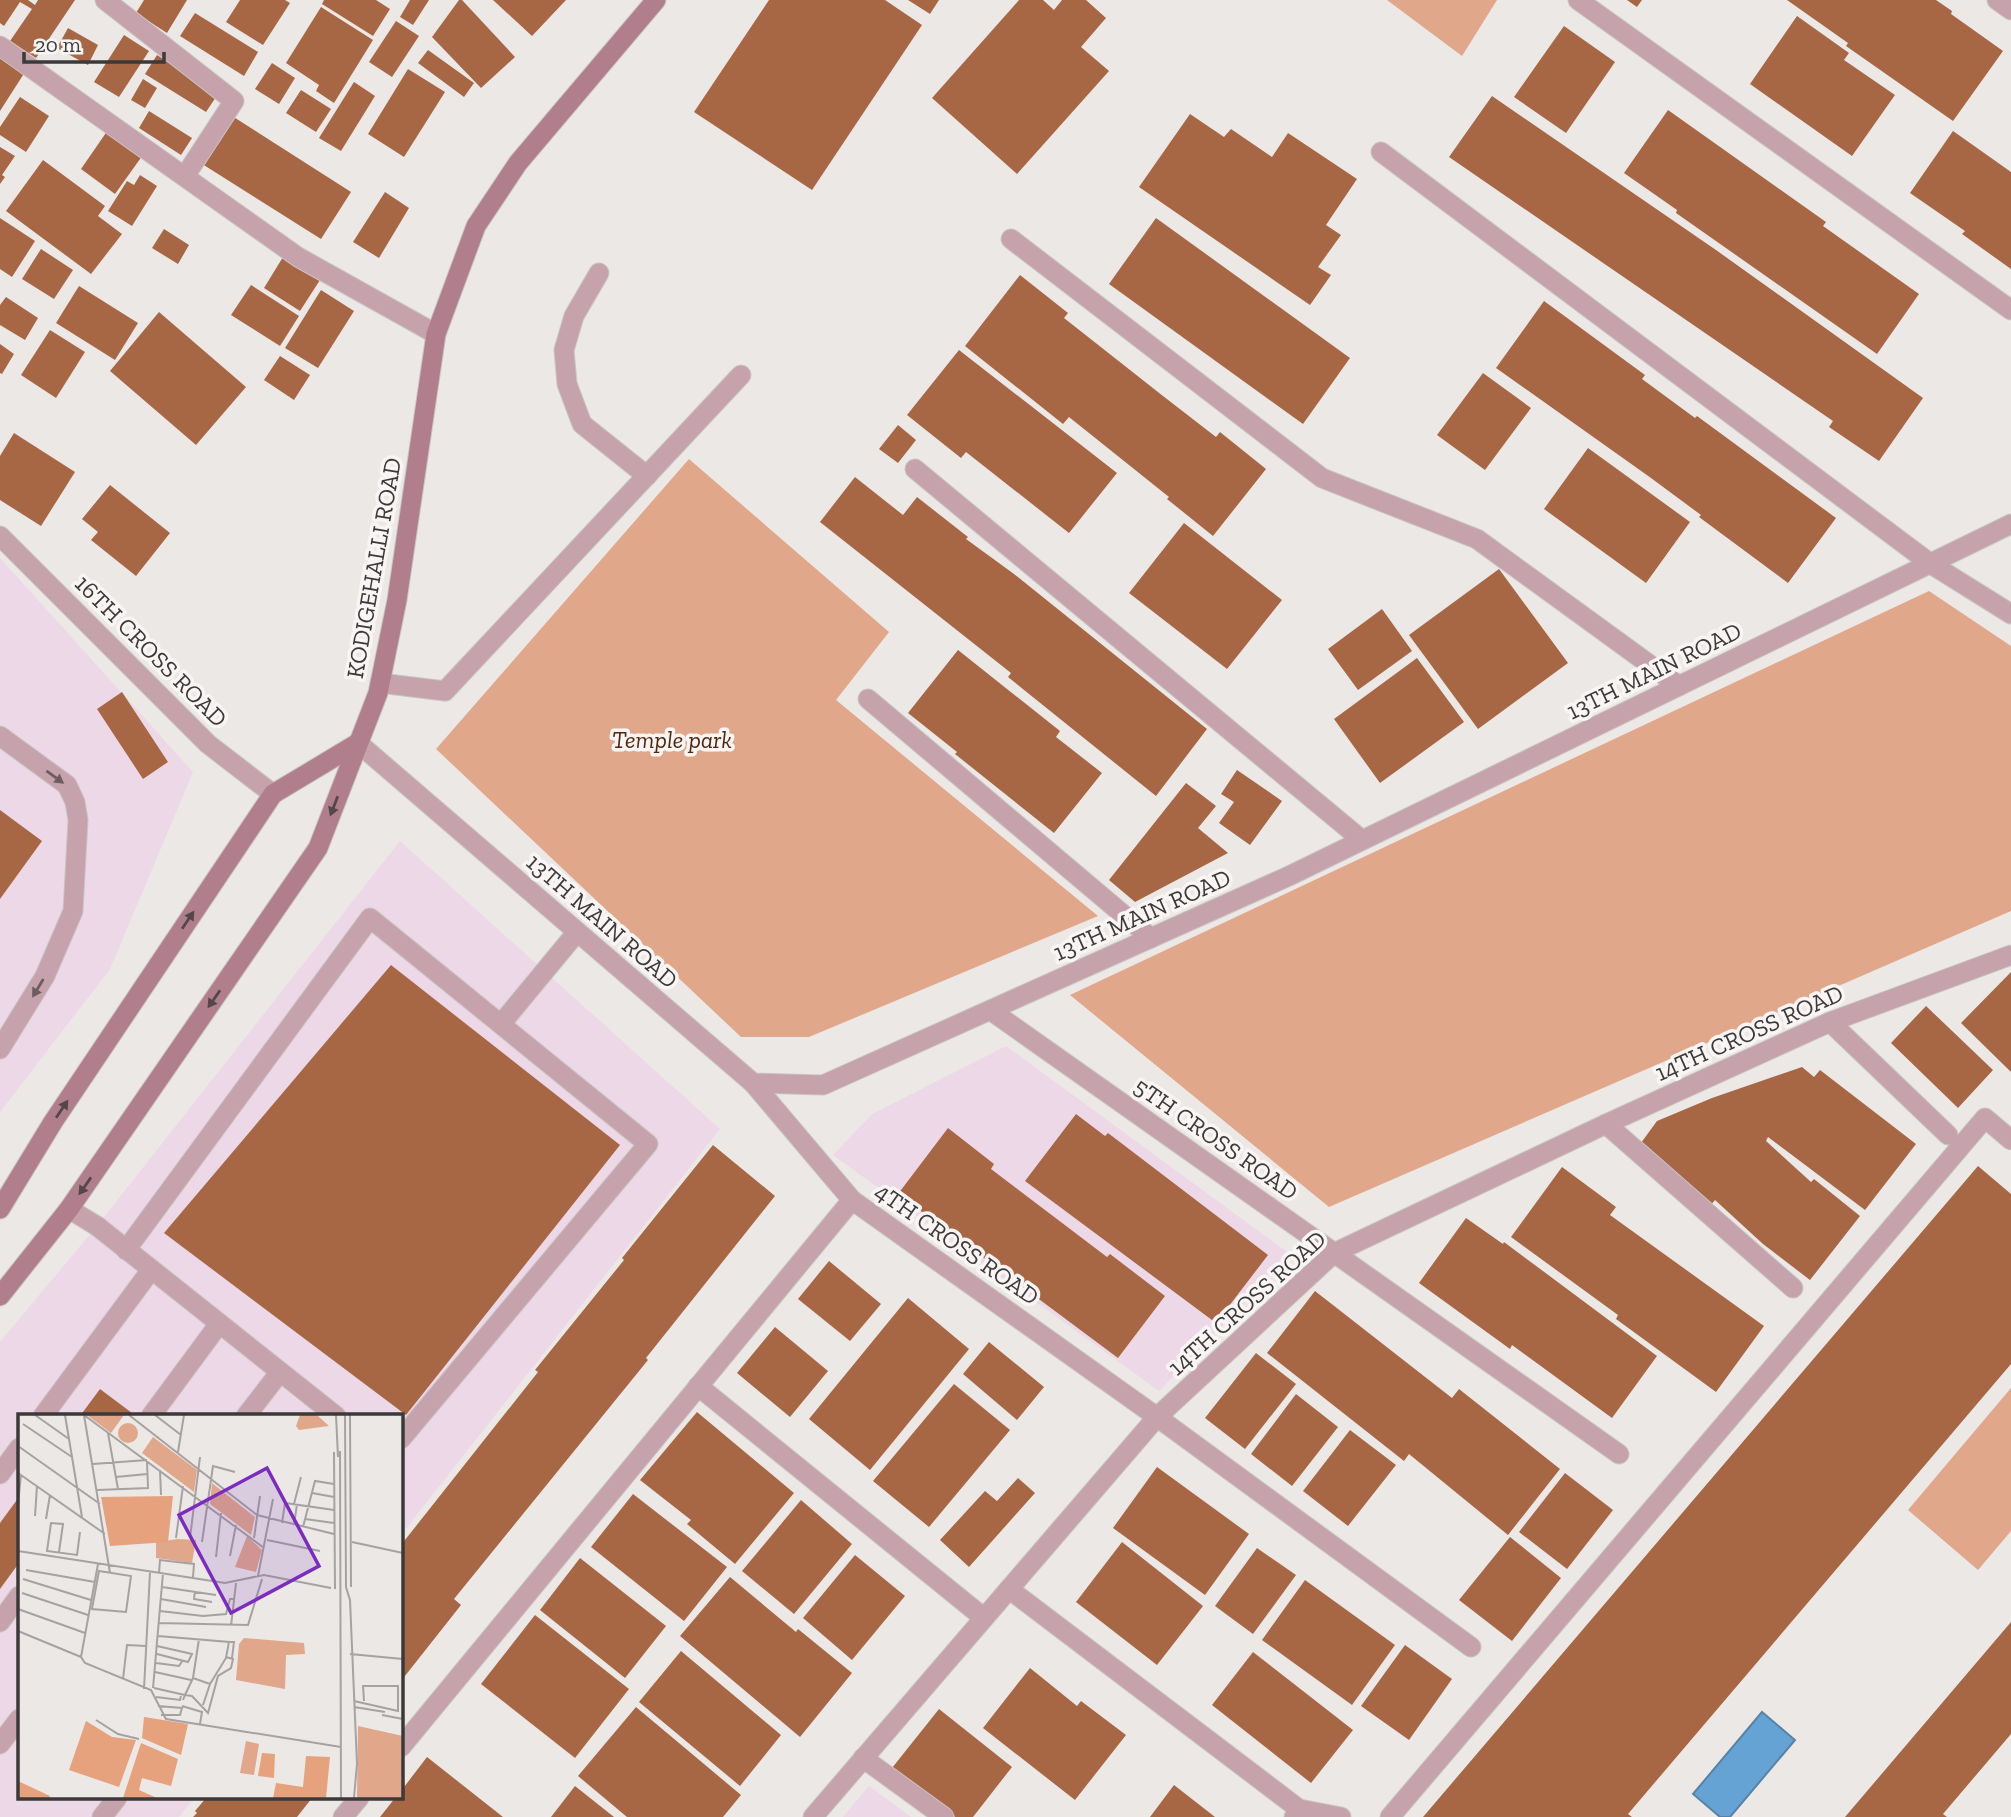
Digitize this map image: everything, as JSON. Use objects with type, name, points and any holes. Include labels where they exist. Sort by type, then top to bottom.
[{"type":"main road","name":"KODIGEHALLI ROAD","points":[[0,1296],[69,1209],[318,848],[380,683],[397,600],[436,334],[476,226],[518,163],[656,0]]},
{"type":"main road","points":[[0,1209],[53,1122],[273,794],[358,743]]},
{"type":"street","points":[[105,0],[234,100],[185,176]]},
{"type":"street","points":[[1578,0],[2011,310]]},
{"type":"street","points":[[1997,0],[2011,10]]},
{"type":"street","points":[[0,46],[298,257],[436,334]]},
{"type":"street","points":[[1381,152],[1931,564],[2011,614]]},
{"type":"street","points":[[1011,239],[1322,478],[1477,539],[1679,686]]},
{"type":"street","points":[[598,273],[574,317],[564,349],[567,384],[582,424],[648,476]]},
{"type":"street","points":[[380,683],[444,691],[741,375]]},
{"type":"street","points":[[915,470],[1362,840]]},
{"type":"street","name":"13TH MAIN ROAD","points":[[358,743],[753,1083],[823,1085],[1362,840],[2011,524]]},
{"type":"street","name":"16TH CROSS ROAD","points":[[0,536],[208,744],[273,794]]},
{"type":"street","points":[[868,699],[1151,937]]},
{"type":"street","points":[[0,736],[67,785],[75,802],[78,820],[73,911],[45,976],[0,1049]]},
{"type":"street","points":[[126,1250],[370,918],[648,1144],[402,1438]]},
{"type":"street","points":[[501,1024],[577,932]]},
{"type":"street","name":"14TH CROSS ROAD","points":[[813,1817],[1157,1417],[1334,1253],[1605,1124],[1830,1022],[2011,955]]},
{"type":"street","name":"5TH CROSS ROAD","points":[[990,1010],[1619,1454]]},
{"type":"street","points":[[1830,1022],[1948,1135]]},
{"type":"street","name":"4TH CROSS ROAD","points":[[753,1083],[852,1200],[1157,1417],[1471,1647]]},
{"type":"street","points":[[1390,1817],[1985,1118],[2011,1140]]},
{"type":"street","points":[[1605,1124],[1793,1288]]},
{"type":"street","points":[[402,1746],[852,1200]]},
{"type":"street","points":[[69,1209],[126,1250],[333,1414]]},
{"type":"street","points":[[44,1414],[151,1270]]},
{"type":"street","points":[[152,1414],[219,1324]]},
{"type":"street","points":[[248,1414],[280,1372]]},
{"type":"street","points":[[698,1386],[984,1618]]},
{"type":"street","points":[[0,1474],[18,1449]]},
{"type":"street","points":[[1009,1589],[1296,1813],[1341,1817]]},
{"type":"street","points":[[0,1622],[18,1597]]},
{"type":"street","points":[[0,1744],[18,1720]]},
{"type":"street","points":[[863,1758],[944,1817]]},
{"type":"street","points":[[102,1817],[115,1800]]},
{"type":"street","points":[[343,1817],[357,1800]]},
{"type":"shaded area","points":[[0,558],[193,772],[110,969],[0,1112]]},
{"type":"shaded area","points":[[400,841],[720,1129],[402,1534],[402,1414],[18,1414],[18,1800],[192,1800],[179,1817],[0,1817],[0,1342],[97,1226]]},
{"type":"shaded area","points":[[1006,1046],[1291,1255],[1159,1391],[833,1155],[872,1114]]},
{"type":"shaded area","points":[[869,1786],[911,1817],[843,1817]]},
{"type":"green space","points":[[1387,0],[1497,0],[1462,56]]},
{"type":"green space","name":"Temple park","points":[[689,459],[889,632],[836,700],[1098,916],[809,1037],[741,1037],[436,749]]},
{"type":"green space","points":[[1929,591],[2011,646],[2011,911],[1329,1207],[1070,995]]},
{"type":"green space","points":[[2011,1388],[2011,1531],[1978,1570],[1908,1510]]},
{"type":"water","points":[[1762,1712],[1795,1740],[1730,1817],[1720,1817],[1693,1794]]},
{"type":"building","points":[[0,0],[28,0],[35,5],[38,0],[75,0],[36,58],[10,41],[32,9],[20,2],[4,26],[0,23]]},
{"type":"building","points":[[144,0],[187,0],[167,33],[136,13]]},
{"type":"building","points":[[240,0],[285,0],[290,3],[263,45],[226,22]]},
{"type":"building","points":[[324,0],[376,0],[390,9],[373,36],[322,4]]},
{"type":"building","points":[[410,0],[429,0],[413,25],[400,17]]},
{"type":"building","points":[[459,0],[462,0],[515,57],[481,88],[432,37]]},
{"type":"building","points":[[493,0],[566,0],[532,36]]},
{"type":"building","points":[[769,0],[885,0],[922,25],[812,190],[694,112]]},
{"type":"building","points":[[908,0],[939,0],[930,14]]},
{"type":"building","points":[[1019,0],[1043,0],[1054,10],[1062,0],[1086,0],[1106,18],[1081,47],[1109,71],[1017,174],[932,98]]},
{"type":"building","points":[[1627,0],[1642,0],[1637,7]]},
{"type":"building","points":[[1787,0],[1936,0],[2003,51],[1953,121],[1846,46],[1848,43]]},
{"type":"building","points":[[321,7],[373,40],[334,103],[316,91],[319,85],[286,63]]},
{"type":"building","points":[[195,13],[258,52],[244,76],[180,36]]},
{"type":"building","points":[[1797,16],[1849,53],[1844,60],[1895,95],[1852,156],[1750,84]]},
{"type":"building","points":[[396,21],[419,36],[392,77],[369,62]]},
{"type":"building","points":[[1564,26],[1615,62],[1566,133],[1514,97]]},
{"type":"building","points":[[68,28],[98,45],[88,65],[57,48]]},
{"type":"building","points":[[124,35],[149,51],[119,97],[94,82]]},
{"type":"building","points":[[428,50],[474,83],[464,97],[418,63]]},
{"type":"building","points":[[0,55],[25,72],[0,111]]},
{"type":"building","points":[[157,55],[218,94],[206,112],[145,74]]},
{"type":"building","points":[[272,63],[295,78],[279,104],[255,89]]},
{"type":"building","points":[[408,69],[445,92],[404,157],[368,134]]},
{"type":"building","points":[[143,79],[157,88],[145,108],[131,100]]},
{"type":"building","points":[[354,82],[375,96],[341,151],[319,138]]},
{"type":"building","points":[[301,90],[331,109],[316,132],[286,113]]},
{"type":"building","points":[[1492,96],[1716,250],[1923,398],[1879,461],[1829,427],[1833,421],[1449,157]]},
{"type":"building","points":[[20,97],[49,116],[26,152],[0,135],[0,127]]},
{"type":"building","points":[[1668,110],[1826,222],[1823,226],[1919,294],[1877,354],[1676,213],[1677,210],[1624,173]]},
{"type":"building","points":[[149,111],[192,138],[181,155],[139,128]]},
{"type":"building","points":[[229,114],[351,192],[321,239],[199,162]]},
{"type":"building","points":[[1190,114],[1224,137],[1231,129],[1272,157],[1288,133],[1357,179],[1326,225],[1341,235],[1318,267],[1331,275],[1310,305],[1139,187]]},
{"type":"building","points":[[110,127],[145,152],[115,194],[81,169]]},
{"type":"building","points":[[1953,131],[2011,172],[2011,269],[1962,234],[1965,231],[1910,193]]},
{"type":"building","points":[[0,147],[15,156],[2,175],[5,177],[0,184]]},
{"type":"building","points":[[43,160],[105,206],[98,216],[122,234],[91,274],[6,211]]},
{"type":"building","points":[[140,175],[157,186],[132,226],[108,211],[127,181],[134,185]]},
{"type":"building","points":[[385,192],[409,208],[379,258],[353,242]]},
{"type":"building","points":[[0,218],[35,241],[12,277],[0,269]]},
{"type":"building","points":[[1156,218],[1350,358],[1303,424],[1109,284]]},
{"type":"building","points":[[164,229],[189,245],[178,264],[152,248]]},
{"type":"building","points":[[41,249],[73,270],[54,299],[22,279]]},
{"type":"building","points":[[283,257],[320,280],[300,311],[264,288]]},
{"type":"building","points":[[1020,275],[1068,313],[1064,318],[1216,437],[1220,432],[1266,469],[1213,536],[1069,417],[1063,424],[965,346]]},
{"type":"building","points":[[251,285],[299,316],[280,346],[231,315]]},
{"type":"building","points":[[79,286],[138,323],[115,360],[56,323]]},
{"type":"building","points":[[321,290],[354,311],[318,368],[285,348]]},
{"type":"building","points":[[6,297],[38,318],[25,340],[0,325],[0,305]]},
{"type":"building","points":[[1544,301],[1645,375],[1642,379],[1836,518],[1788,583],[1651,478],[1496,368]]},
{"type":"building","points":[[159,312],[246,387],[196,445],[110,371]]},
{"type":"building","points":[[50,330],[85,352],[56,398],[21,375]]},
{"type":"building","points":[[0,344],[14,354],[2,374],[0,373]]},
{"type":"building","points":[[959,350],[1117,473],[1069,533],[966,452],[961,458],[907,415]]},
{"type":"building","points":[[280,356],[310,375],[294,400],[264,380]]},
{"type":"building","points":[[1483,373],[1531,408],[1485,470],[1437,435]]},
{"type":"building","points":[[898,425],[916,440],[898,463],[879,449]]},
{"type":"building","points":[[14,433],[75,472],[41,526],[0,500],[0,456]]},
{"type":"building","points":[[1588,448],[1690,522],[1646,583],[1544,509]]},
{"type":"building","points":[[855,477],[903,515],[917,497],[968,537],[966,539],[1014,574],[1207,729],[1156,796],[1008,677],[1011,673],[820,522]]},
{"type":"building","points":[[110,485],[170,533],[136,576],[91,540],[98,532],[82,519]]},
{"type":"building","points":[[1184,523],[1282,600],[1227,669],[1129,593]]},
{"type":"building","points":[[1499,569],[1568,663],[1478,729],[1409,635]]},
{"type":"building","points":[[1382,609],[1412,651],[1358,690],[1328,649]]},
{"type":"building","points":[[958,650],[1060,731],[1056,737],[1102,773],[1054,833],[908,713]]},
{"type":"building","points":[[1417,658],[1464,722],[1380,783],[1334,719]]},
{"type":"building","points":[[122,692],[168,762],[143,779],[97,709]]},
{"type":"building","points":[[1237,770],[1282,801],[1250,845],[1219,823],[1234,802],[1221,794]]},
{"type":"building","points":[[1186,783],[1216,806],[1198,828],[1228,853],[1135,902],[1109,880]]},
{"type":"building","points":[[0,810],[42,841],[0,899]]},
{"type":"building","points":[[391,965],[620,1145],[406,1415],[164,1233]]},
{"type":"building","points":[[2011,972],[2011,1072],[1961,1023]]},
{"type":"building","points":[[1926,1006],[1993,1070],[1958,1108],[1891,1043]]},
{"type":"building","points":[[1802,1067],[1814,1077],[1820,1070],[1916,1144],[1865,1210],[1768,1137],[1766,1141],[1811,1182],[1814,1179],[1860,1216],[1810,1280],[1763,1244],[1715,1200],[1710,1206],[1638,1147],[1657,1121],[1712,1098]]},
{"type":"building","points":[[1076,1114],[1105,1136],[1108,1133],[1268,1255],[1216,1323],[1025,1181]]},
{"type":"building","points":[[948,1128],[994,1164],[991,1169],[1107,1257],[1110,1254],[1165,1296],[1118,1358],[898,1194]]},
{"type":"building","points":[[713,1145],[775,1196],[646,1358],[648,1360],[454,1599],[461,1605],[402,1680],[402,1544],[538,1372],[535,1370],[624,1260],[622,1258]]},
{"type":"building","points":[[1978,1166],[2011,1194],[2011,1364],[1628,1814],[1632,1817],[1423,1817]]},
{"type":"building","points":[[1562,1167],[1616,1207],[1610,1215],[1764,1326],[1716,1392],[1616,1319],[1618,1315],[1511,1237]]},
{"type":"building","points":[[1466,1218],[1503,1244],[1504,1242],[1657,1356],[1612,1418],[1512,1345],[1510,1349],[1419,1283]]},
{"type":"building","points":[[829,1261],[881,1304],[850,1341],[798,1299]]},
{"type":"building","points":[[1315,1291],[1452,1398],[1459,1389],[1560,1469],[1508,1535],[1409,1454],[1404,1461],[1267,1353]]},
{"type":"building","points":[[908,1298],[969,1349],[870,1470],[809,1419]]},
{"type":"building","points":[[775,1327],[828,1371],[790,1417],[737,1373]]},
{"type":"building","points":[[989,1342],[1044,1387],[1017,1420],[963,1374]]},
{"type":"building","points":[[1256,1353],[1296,1384],[1245,1449],[1205,1418]]},
{"type":"building","points":[[954,1384],[1010,1430],[929,1527],[873,1481]]},
{"type":"building","points":[[100,1389],[132,1413],[131,1414],[81,1414]]},
{"type":"building","points":[[1296,1394],[1338,1427],[1292,1486],[1251,1454]]},
{"type":"building","points":[[697,1412],[794,1493],[735,1564],[687,1524],[691,1520],[640,1480]]},
{"type":"building","points":[[1350,1430],[1396,1465],[1348,1526],[1303,1491]]},
{"type":"building","points":[[1157,1467],[1249,1534],[1205,1595],[1113,1528]]},
{"type":"building","points":[[1565,1473],[1613,1510],[1567,1569],[1519,1532]]},
{"type":"building","points":[[1018,1478],[1035,1493],[969,1567],[940,1540],[985,1491],[997,1501]]},
{"type":"building","points":[[633,1494],[727,1567],[684,1621],[591,1547]]},
{"type":"building","points":[[18,1498],[18,1564],[0,1589],[0,1523]]},
{"type":"building","points":[[801,1500],[852,1544],[794,1614],[742,1571]]},
{"type":"building","points":[[1510,1537],[1561,1578],[1512,1641],[1459,1600]]},
{"type":"building","points":[[1122,1542],[1203,1606],[1157,1665],[1076,1602]]},
{"type":"building","points":[[1257,1548],[1296,1575],[1253,1634],[1215,1606]]},
{"type":"building","points":[[855,1555],[905,1596],[852,1660],[803,1618]]},
{"type":"building","points":[[580,1558],[666,1626],[625,1678],[540,1610]]},
{"type":"building","points":[[730,1577],[796,1632],[798,1629],[852,1673],[800,1737],[680,1636]]},
{"type":"building","points":[[1305,1580],[1395,1645],[1352,1705],[1262,1640]]},
{"type":"building","points":[[535,1615],[629,1689],[575,1758],[481,1684]]},
{"type":"building","points":[[2011,1622],[2011,1734],[1943,1814],[1947,1817],[1845,1817]]},
{"type":"building","points":[[1405,1645],[1452,1679],[1409,1740],[1361,1706]]},
{"type":"building","points":[[681,1651],[781,1735],[740,1786],[639,1702]]},
{"type":"building","points":[[1253,1652],[1353,1730],[1311,1783],[1212,1705]]},
{"type":"building","points":[[1030,1668],[1077,1706],[1081,1701],[1126,1735],[1075,1800],[983,1728]]},
{"type":"building","points":[[636,1707],[741,1795],[723,1817],[627,1817],[578,1776]]},
{"type":"building","points":[[939,1709],[1012,1767],[973,1817],[955,1817],[892,1768]]},
{"type":"building","points":[[427,1757],[503,1817],[380,1817],[393,1800],[402,1800],[402,1790]]},
{"type":"building","points":[[1174,1785],[1215,1817],[1150,1817]]},
{"type":"building","points":[[575,1786],[614,1817],[551,1817]]},
{"type":"building","points":[[204,1800],[310,1800],[297,1817],[193,1817],[197,1813],[195,1811]]}]
